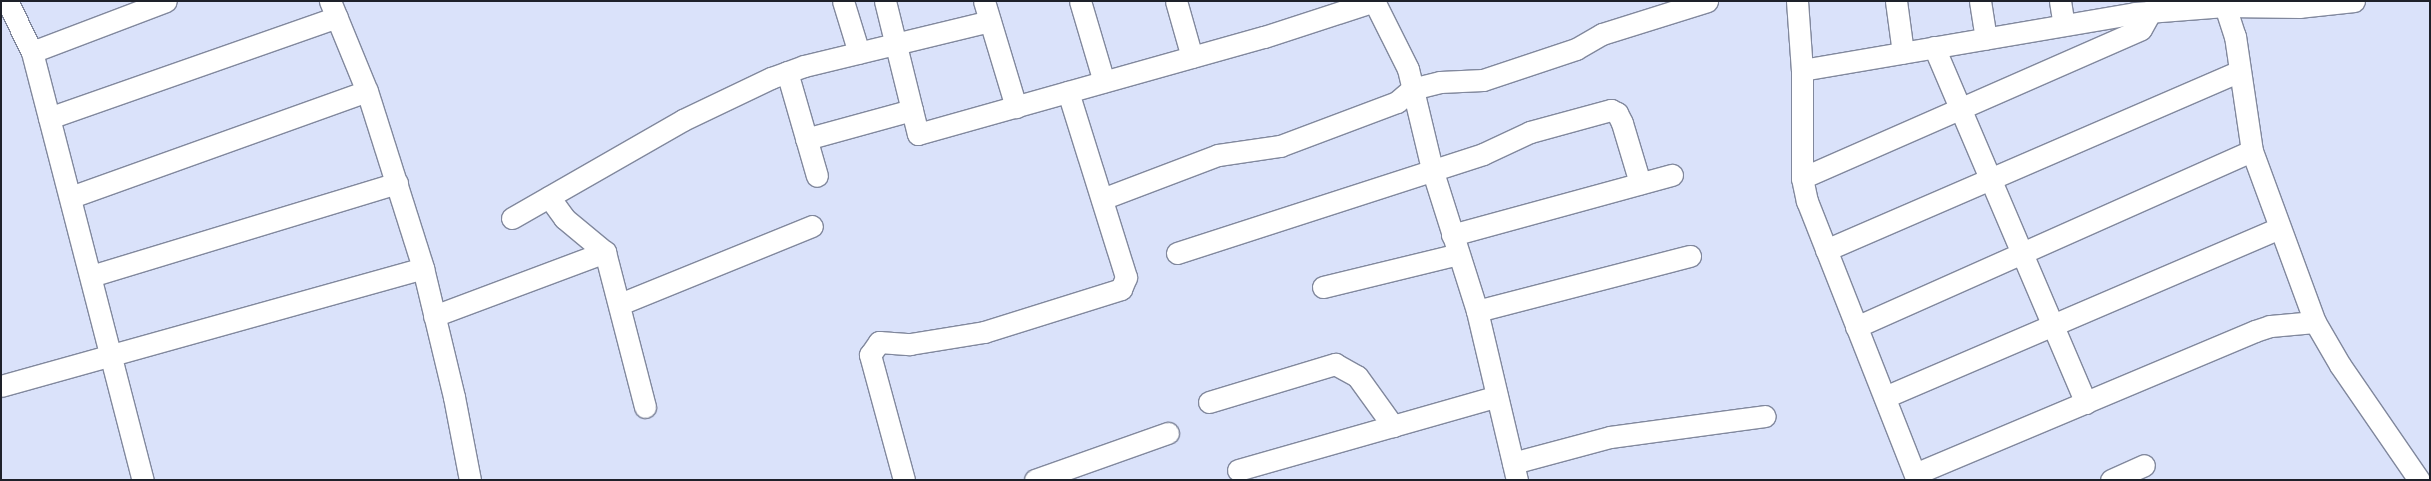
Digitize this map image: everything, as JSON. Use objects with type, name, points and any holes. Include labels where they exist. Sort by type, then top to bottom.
[{"type":"street","points":[[7,1],[32,52],[112,354],[143,480]]},
{"type":"street","points":[[32,52],[166,1]]},
{"type":"street","points":[[843,1],[859,53]]},
{"type":"street","points":[[885,1],[898,44],[918,134],[1192,57],[1374,1],[1403,54],[1432,169],[1476,312],[1515,471],[1610,437],[1765,416]]},
{"type":"street","points":[[1080,1],[1104,82]]},
{"type":"street","points":[[1176,1],[1192,57]]},
{"type":"street","points":[[1102,199],[1218,155],[1280,146],[1396,102],[1412,90],[1440,82],[1483,80],[1576,49],[1602,34],[1707,1]]},
{"type":"street","points":[[1797,1],[1802,70],[1802,178],[1807,201],[1916,477],[2255,331],[2270,326],[2315,322]]},
{"type":"street","points":[[1896,1],[1903,53]]},
{"type":"street","points":[[1980,1],[1986,38]]},
{"type":"street","points":[[2060,1],[2064,25]]},
{"type":"street","points":[[1802,70],[2064,25],[2140,8],[2224,4],[2300,8],[2354,1]]},
{"type":"street","points":[[2224,4],[2235,36],[2252,151],[2315,322],[2340,365],[2419,480]]},
{"type":"street","points":[[1802,178],[2141,29],[2140,8]]},
{"type":"street","points":[[50,118],[333,9],[367,91],[423,268],[470,480]]},
{"type":"street","points":[[512,218],[683,120],[787,72],[898,44],[987,11],[1016,107]]},
{"type":"street","points":[[1934,47],[2086,403]]},
{"type":"street","points":[[1826,250],[2239,71]]},
{"type":"street","points":[[787,72],[817,176]]},
{"type":"street","points":[[71,197],[367,91]]},
{"type":"street","points":[[904,480],[870,355],[878,342],[910,344],[984,332],[1121,289],[1126,277],[1068,92]]},
{"type":"street","points":[[806,139],[912,110]]},
{"type":"street","points":[[1177,254],[1432,169],[1483,154],[1530,132],[1611,110],[1617,113],[1622,123],[1640,183]]},
{"type":"street","points":[[1856,327],[2252,151]]},
{"type":"street","points":[[1323,287],[1672,174]]},
{"type":"street","points":[[91,276],[397,183]]},
{"type":"street","points":[[549,197],[560,214],[605,252],[620,304],[645,408]]},
{"type":"street","points":[[620,304],[812,226]]},
{"type":"street","points":[[1884,397],[2279,228]]},
{"type":"street","points":[[434,316],[605,252]]},
{"type":"street","points":[[1476,312],[1690,256]]},
{"type":"street","points":[[1,386],[423,268]]},
{"type":"street","points":[[1210,402],[1335,364],[1357,376],[1393,426]]},
{"type":"street","points":[[1238,470],[1497,396]]},
{"type":"street","points":[[1035,480],[1168,432]]},
{"type":"street","points":[[2111,480],[2144,465]]}]
